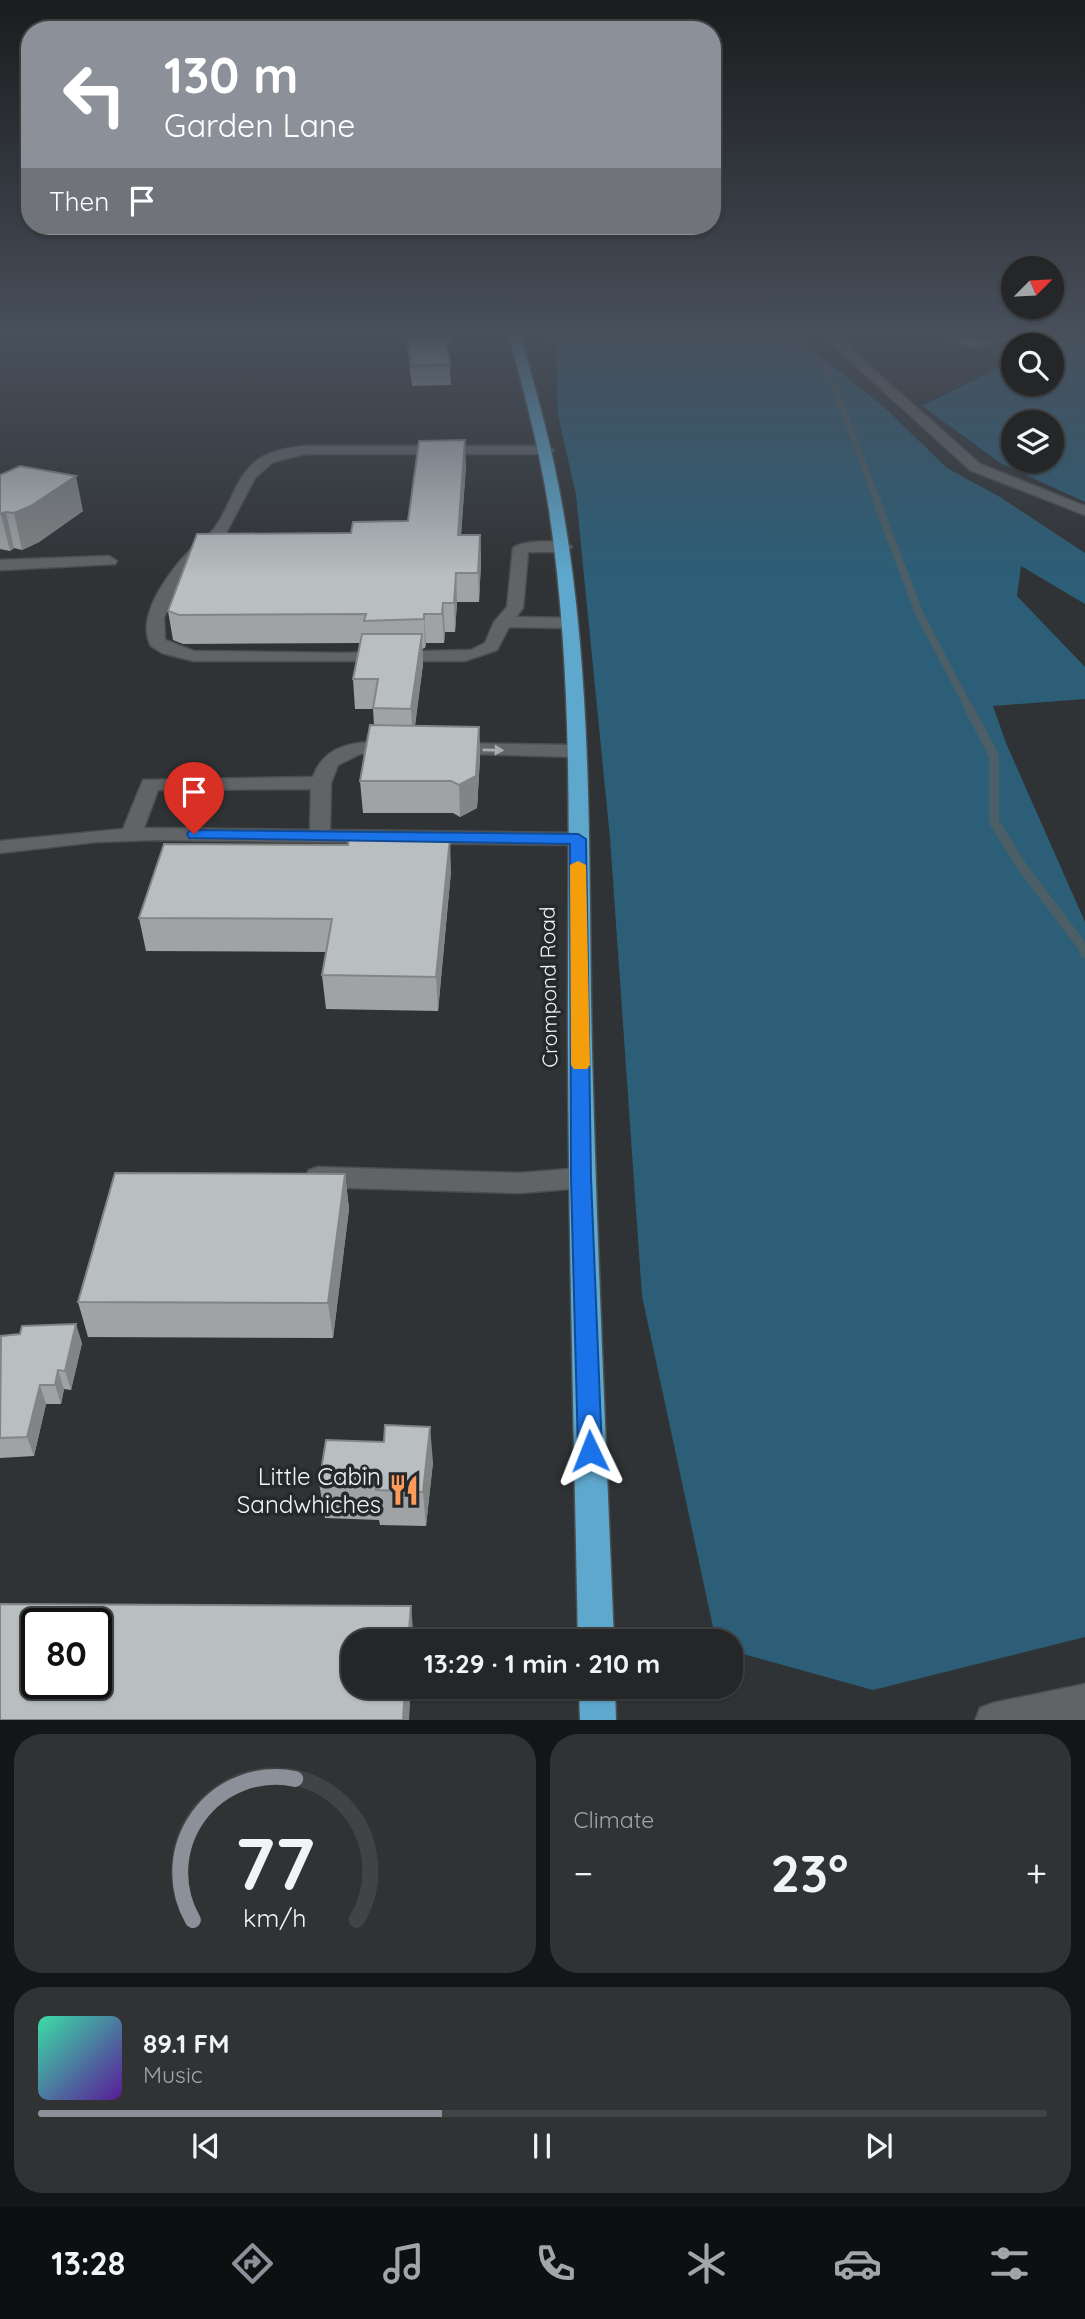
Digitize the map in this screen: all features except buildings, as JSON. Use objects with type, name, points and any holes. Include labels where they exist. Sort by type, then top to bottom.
[{"type":"highway","name":"Crompond Road","points":[[538,417],[547,450],[564,547],[570,623],[578,839],[581,1178],[596,1629]]},
{"type":"highway","points":[[597,1699],[598,1720]]},
{"type":"street","points":[[920,417],[975,467],[1085,511]]},
{"type":"street","points":[[547,450],[305,450],[281,454],[264,462],[251,474],[216,537],[196,553],[169,587],[153,629],[157,642],[168,649],[193,656],[343,658],[452,656],[485,652],[496,644],[502,622],[515,608],[521,548],[564,547]]},
{"type":"street","points":[[0,565],[109,561]]},
{"type":"street","points":[[502,622],[570,623]]},
{"type":"street","points":[[320,836],[321,783],[324,770],[331,760],[344,751],[365,747],[575,751]]},
{"type":"street","points":[[131,835],[150,784],[321,783]]},
{"type":"street","points":[[0,847],[131,835],[578,839]]},
{"type":"street","points":[[292,1177],[520,1183],[581,1178]]},
{"type":"street","points":[[993,1720],[1085,1702]]},
{"type":"shaded area","points":[[559,417],[895,417],[947,468],[1000,497],[1085,553],[1085,604],[1021,566],[1017,596],[1085,667],[1085,699],[993,706],[1006,743],[1085,922],[1085,1637],[873,1690],[743,1654],[743,1629],[713,1629],[642,1296],[610,838],[576,495]]},
{"type":"shaded area","points":[[938,417],[1001,417],[1001,463]]},
{"type":"shaded area","points":[[1064,417],[1085,417],[1085,502],[1022,473],[1064,473]]},
{"type":"waterway","points":[[846,417],[878,503]]},
{"type":"waterway","points":[[877,502],[919,613],[971,712]]},
{"type":"waterway","points":[[970,710],[994,756],[994,822],[1023,868],[1082,946],[1085,954]]},
{"type":"slow traffic","points":[[578,865],[580,1065]]},
{"type":"place","name":"Little Cabin Sandwhiches","points":[[404,1490]]},
{"type":"route","points":[[194,834],[578,839],[581,1178],[590,1451]]}]
